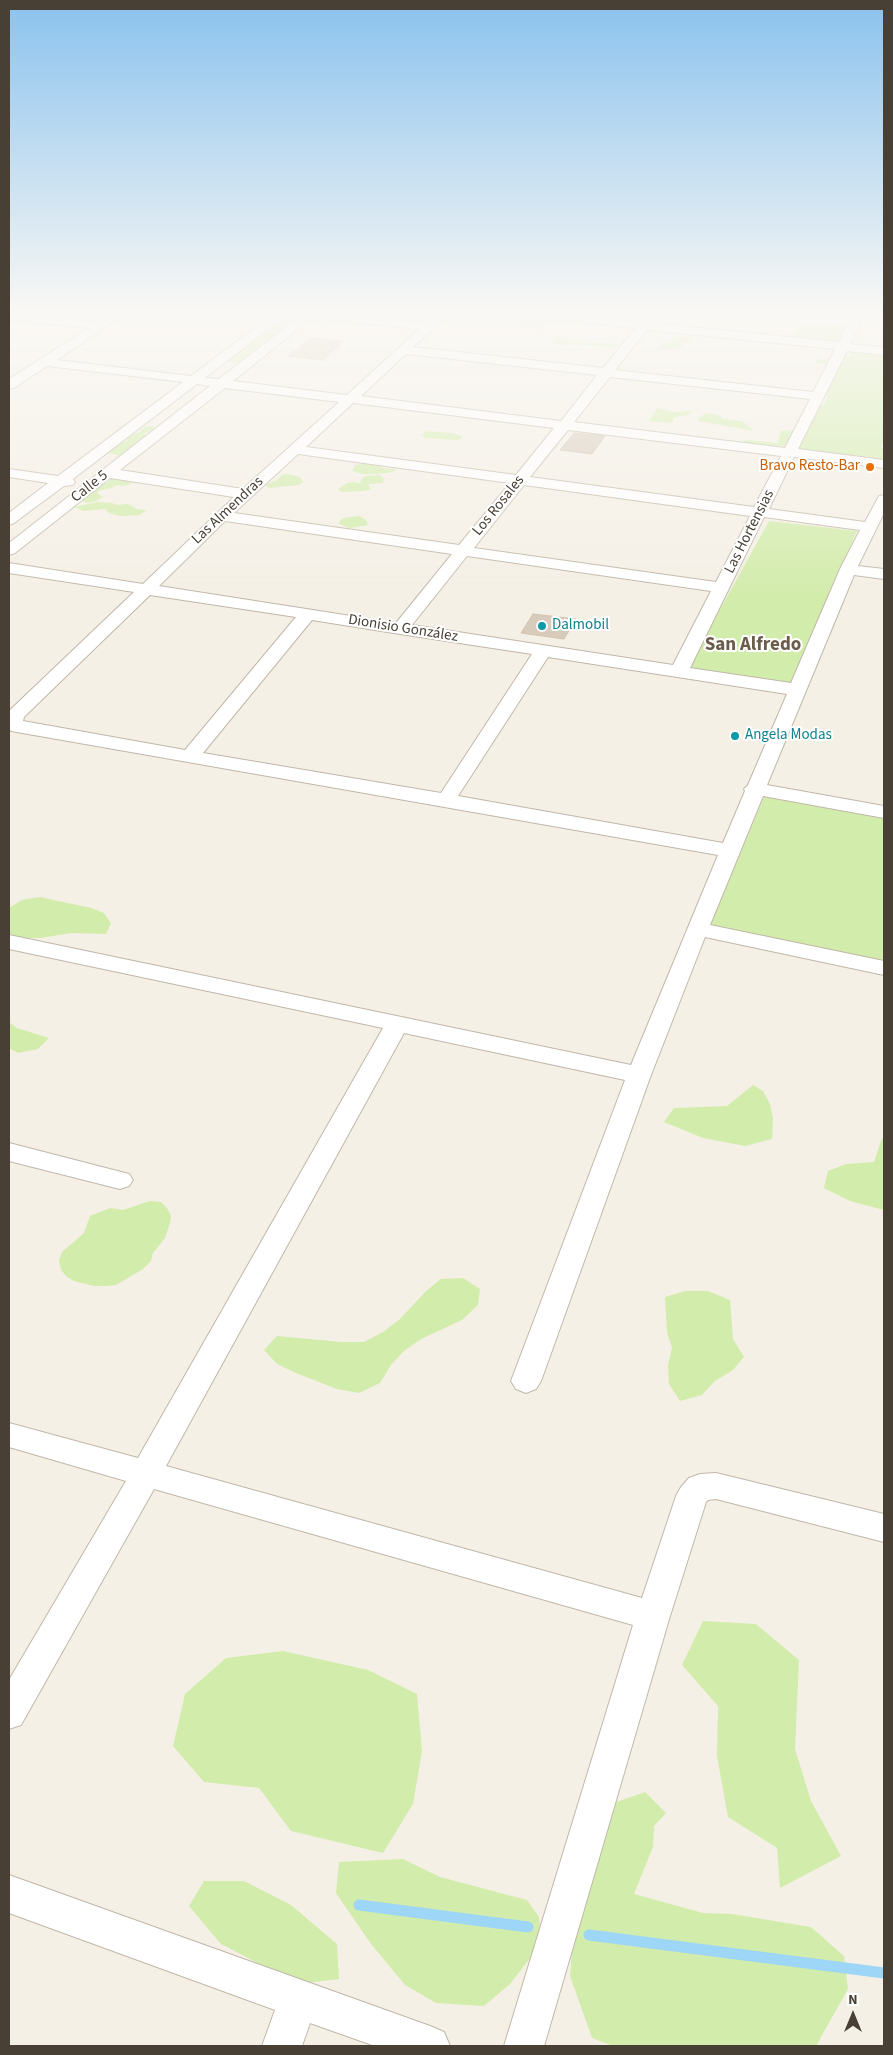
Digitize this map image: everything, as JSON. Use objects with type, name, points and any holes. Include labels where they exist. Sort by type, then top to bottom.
[{"type":"street","name":"Calle 5","points":[[9,520],[157,408]]},
{"type":"street","name":"Calle 5","points":[[9,550],[192,408]]},
{"type":"street","name":"Las Almendras","points":[[190,756],[18,727],[13,722],[16,715],[222,516],[341,408]]},
{"type":"street","points":[[423,408],[884,464]]},
{"type":"street","name":"Los Rosales","points":[[400,629],[578,408]]},
{"type":"street","name":"Las Hortensias","points":[[680,672],[812,408]]},
{"type":"street","points":[[296,450],[869,527]]},
{"type":"street","points":[[9,473],[92,485]]},
{"type":"street","points":[[108,473],[246,494]]},
{"type":"street","points":[[526,1381],[639,1075],[697,929],[730,852],[754,789],[798,690],[848,569],[884,499]]},
{"type":"street","points":[[222,516],[722,588]]},
{"type":"street","name":"Dionisio González","points":[[9,568],[798,690]]},
{"type":"street","points":[[848,569],[884,574]]},
{"type":"street","points":[[308,614],[190,756],[730,852]]},
{"type":"street","points":[[446,800],[544,651]]},
{"type":"street","points":[[754,789],[884,812]]},
{"type":"street","points":[[697,929],[884,968]]},
{"type":"street","points":[[9,942],[639,1075]]},
{"type":"street","points":[[9,1713],[147,1472],[397,1024]]},
{"type":"street","points":[[9,1152],[120,1180]]},
{"type":"street","points":[[9,1435],[147,1472],[653,1616]]},
{"type":"street","points":[[524,2046],[653,1616],[692,1496],[700,1487],[716,1486],[884,1526]]},
{"type":"street","points":[[9,1894],[430,2046]]},
{"type":"street","points":[[282,2046],[299,1998]]},
{"type":"green space","points":[[657,408],[676,412],[691,411],[689,415],[675,417],[672,423],[649,421]]},
{"type":"green space","points":[[817,408],[884,408],[884,440],[881,447],[884,448],[884,462],[811,454],[786,445],[775,448],[738,443],[746,440],[777,443],[781,431],[798,430]]},
{"type":"green space","points":[[707,413],[719,415],[723,419],[742,421],[754,431],[699,421],[698,418]]},
{"type":"green space","points":[[151,426],[154,427],[153,430],[145,433],[145,437],[139,440],[136,446],[121,456],[106,453],[118,443],[127,441],[128,436],[131,434]]},
{"type":"green space","points":[[427,431],[462,436],[461,439],[456,440],[424,438],[422,434]]},
{"type":"green space","points":[[379,464],[382,468],[396,469],[388,473],[373,474],[352,471],[355,465]]},
{"type":"green space","points":[[287,474],[300,477],[303,482],[299,485],[269,488],[265,485],[277,480],[282,475]]},
{"type":"green space","points":[[380,475],[384,479],[383,483],[368,484],[371,489],[365,491],[341,492],[338,489],[347,483],[355,482],[362,484],[360,481],[365,476]]},
{"type":"green space","points":[[109,478],[130,481],[131,484],[116,485],[99,491],[97,493],[103,497],[96,501],[88,503],[78,500],[101,483],[108,483]]},
{"type":"green space","points":[[97,502],[117,505],[128,504],[137,509],[147,510],[139,515],[120,516],[109,513],[105,509],[84,511],[74,507]]},
{"type":"green space","points":[[359,516],[366,520],[368,525],[350,528],[339,524],[343,518]]},
{"type":"green space","points":[[769,521],[857,531],[790,684],[687,669]]},
{"type":"green space","points":[[764,797],[884,817],[884,964],[710,926]]},
{"type":"green space","points":[[40,897],[91,908],[104,913],[111,923],[106,934],[72,933],[40,938],[9,938],[9,908],[22,900]]},
{"type":"green space","points":[[9,1022],[17,1028],[49,1038],[38,1049],[18,1053],[9,1048]]},
{"type":"green space","points":[[753,1085],[763,1091],[770,1104],[773,1119],[772,1139],[745,1146],[703,1138],[664,1122],[674,1108],[727,1106]]},
{"type":"green space","points":[[882,1138],[884,1139],[884,1210],[850,1201],[824,1188],[828,1171],[846,1164],[874,1162]]},
{"type":"green space","points":[[150,1201],[161,1202],[171,1216],[165,1238],[153,1253],[151,1261],[143,1269],[116,1285],[106,1286],[94,1286],[74,1281],[61,1270],[59,1261],[62,1252],[84,1233],[90,1216],[110,1208],[123,1210]]},
{"type":"green space","points":[[463,1278],[480,1289],[478,1305],[462,1320],[421,1339],[404,1351],[391,1365],[380,1383],[359,1393],[337,1389],[296,1373],[277,1364],[264,1350],[277,1336],[341,1342],[364,1342],[383,1332],[400,1319],[426,1291],[441,1279]]},
{"type":"green space","points":[[685,1291],[708,1291],[730,1300],[733,1339],[744,1357],[733,1370],[715,1381],[702,1395],[680,1401],[669,1384],[668,1365],[672,1348],[667,1332],[665,1297]]},
{"type":"green space","points":[[703,1621],[756,1624],[799,1660],[795,1749],[811,1801],[841,1856],[780,1888],[777,1848],[728,1817],[717,1756],[718,1706],[682,1665]]},
{"type":"green space","points":[[283,1651],[368,1670],[417,1694],[422,1751],[413,1804],[383,1853],[291,1831],[259,1788],[204,1782],[173,1746],[185,1694],[226,1658]]},
{"type":"green space","points":[[645,1792],[666,1813],[654,1826],[653,1847],[634,1894],[703,1913],[732,1914],[811,1927],[844,1956],[848,1989],[816,2046],[613,2046],[592,2038],[570,1976],[574,1922],[611,1804]]},
{"type":"green space","points":[[403,1859],[440,1877],[527,1900],[539,1917],[541,1938],[534,1953],[510,1984],[484,2006],[436,2003],[405,1985],[371,1944],[336,1893],[339,1862]]},
{"type":"green space","points":[[204,1881],[244,1881],[291,1905],[337,1944],[339,1979],[298,1984],[221,1944],[189,1906]]},
{"type":"building","points":[[574,433],[605,436],[592,454],[560,450]]},
{"type":"building","name":"Dalmobil","points":[[533,614],[576,619],[564,639],[521,633]]},
{"type":"waterway","points":[[359,1905],[528,1927]]},
{"type":"waterway","points":[[589,1935],[884,1973]]},
{"type":"place","name":"Bravo Resto-Bar","points":[[870,467]]},
{"type":"place","name":"Dalmobil","points":[[542,626]]},
{"type":"place","name":"Angela Modas","points":[[735,736]]},
{"type":"district","name":"San Alfredo","points":[[753,646]]}]
